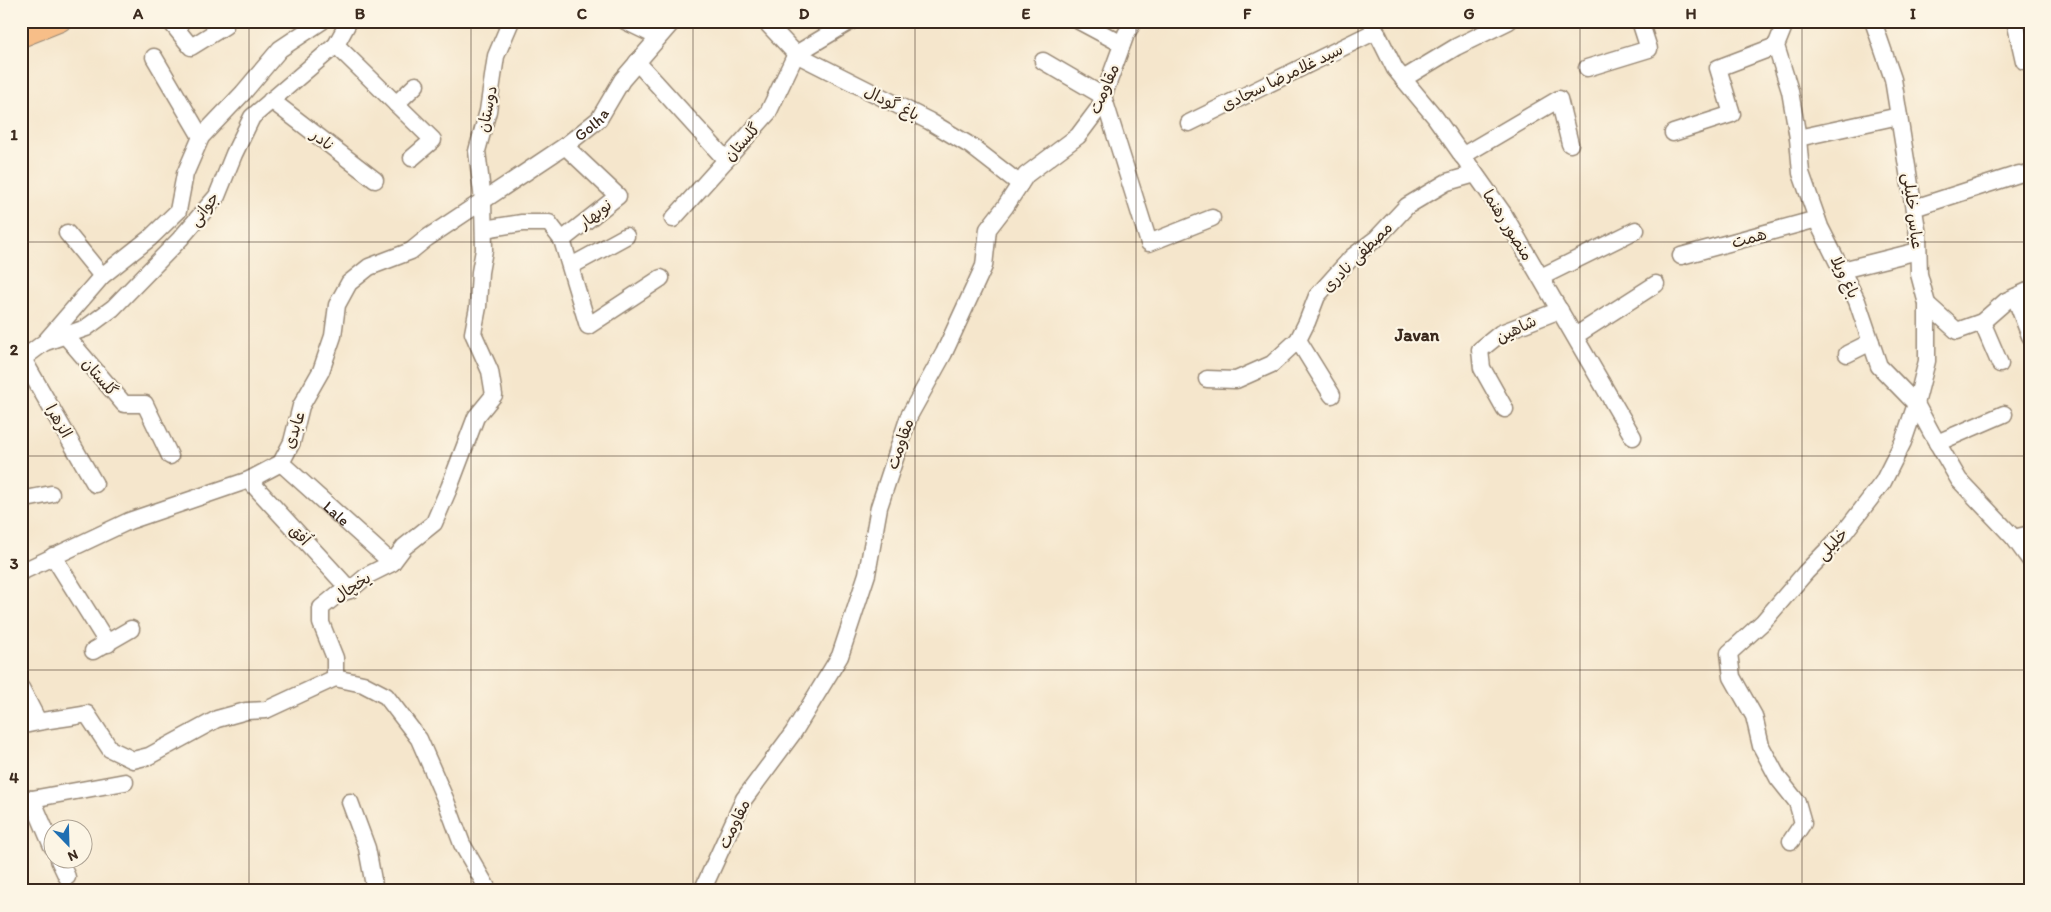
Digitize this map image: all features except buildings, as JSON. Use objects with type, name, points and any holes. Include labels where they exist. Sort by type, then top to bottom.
[{"type":"main road","points":[[21,28],[37,21]]},
{"type":"main road","points":[[21,37],[61,21]]},
{"type":"street","points":[[170,21],[191,47],[225,26]]},
{"type":"street","name":"جوانی","points":[[22,359],[45,342],[102,276],[150,238],[178,211],[185,174],[201,137],[243,93],[280,49],[322,21]]},
{"type":"street","name":"جوانی","points":[[45,342],[86,328],[113,308],[180,239],[217,196],[252,117],[336,45],[349,21]]},
{"type":"street","name":"دوستان","points":[[483,200],[478,152],[488,111],[496,56],[511,21]]},
{"type":"street","points":[[625,21],[658,36]]},
{"type":"street","name":"Golha","points":[[483,200],[565,146],[599,119],[622,80],[672,21]]},
{"type":"street","name":"باغ گودال","points":[[765,21],[796,54],[929,121],[972,146],[1020,184]]},
{"type":"street","points":[[796,54],[851,21]]},
{"type":"street","points":[[1079,21],[1122,44]]},
{"type":"street","name":"مقاومت","points":[[702,891],[744,799],[793,734],[840,656],[867,574],[879,507],[909,416],[944,353],[984,266],[988,229],[1006,207],[1026,175],[1078,136],[1099,108],[1122,44],[1134,21]]},
{"type":"street","points":[[1403,79],[1456,47],[1509,21]]},
{"type":"street","points":[[1587,68],[1649,49],[1640,21]]},
{"type":"street","points":[[1673,133],[1732,114],[1718,68],[1776,46],[1786,21]]},
{"type":"street","name":"عباس خلیلی","points":[[1873,21],[1893,79],[1918,235],[1919,274],[1927,304],[1927,361],[1916,404]]},
{"type":"street","points":[[2015,21],[2024,61]]},
{"type":"street","name":"منصور رهنما","points":[[1374,26],[1396,69],[1435,117],[1503,213],[1633,437]]},
{"type":"street","name":"سید غلامرضا سجادی","points":[[1189,123],[1374,26]]},
{"type":"street","points":[[336,45],[433,140],[412,158]]},
{"type":"street","name":"باغ ویلا","points":[[1776,46],[1790,91],[1798,138],[1801,173],[1817,219],[1857,301],[1879,366],[1916,404]]},
{"type":"street","name":"گلستان","points":[[673,220],[768,113],[796,54]]},
{"type":"street","points":[[154,57],[201,137]]},
{"type":"street","points":[[1043,61],[1103,96],[1150,243],[1212,218]]},
{"type":"street","points":[[637,62],[726,160]]},
{"type":"street","points":[[396,104],[416,85]]},
{"type":"street","points":[[1462,156],[1559,99],[1570,144]]},
{"type":"street","name":"نادر","points":[[271,100],[375,180]]},
{"type":"street","points":[[1798,138],[1899,116]]},
{"type":"street","name":"نوبهار","points":[[562,240],[618,196],[565,146]]},
{"type":"street","name":"مصطفی نادری","points":[[1207,379],[1236,380],[1272,364],[1298,340],[1317,296],[1352,257],[1378,238],[1407,206],[1447,182],[1475,174]]},
{"type":"street","points":[[1914,208],[2019,174]]},
{"type":"street","name":"یخچال","points":[[335,678],[335,658],[321,623],[322,608],[338,594],[350,590],[368,575],[392,563],[404,547],[434,523],[476,417],[494,395],[490,371],[473,333],[478,307],[480,272],[484,250],[483,200]]},
{"type":"street","name":"عابدی","points":[[21,572],[129,521],[249,480],[281,463],[292,442],[301,406],[321,371],[333,336],[338,305],[349,283],[369,267],[411,250],[483,200]]},
{"type":"street","name":"همت","points":[[1681,256],[1817,219]]},
{"type":"street","points":[[484,229],[522,223],[549,223],[562,240],[588,326],[662,278]]},
{"type":"street","points":[[1541,277],[1636,230]]},
{"type":"street","points":[[67,233],[102,276]]},
{"type":"street","points":[[570,266],[626,236]]},
{"type":"street","points":[[1842,270],[1918,251]]},
{"type":"street","points":[[1575,336],[1656,284]]},
{"type":"street","points":[[1927,304],[1957,331],[1982,322],[2006,301],[2023,294],[2030,336]]},
{"type":"street","name":"شاهین","points":[[1505,409],[1482,368],[1480,350],[1502,333],[1560,310]]},
{"type":"street","points":[[1982,322],[2000,364]]},
{"type":"street","name":"گلستان","points":[[65,335],[124,404],[145,404],[170,456]]},
{"type":"street","points":[[1298,340],[1332,395]]},
{"type":"street","points":[[1847,354],[1871,342]]},
{"type":"street","name":"الزهرا","points":[[22,359],[95,484]]},
{"type":"street","points":[[1916,404],[1959,480],[2022,536],[2030,560]]},
{"type":"street","name":"خلیلی","points":[[1791,841],[1804,823],[1797,802],[1778,778],[1761,746],[1754,716],[1732,677],[1729,653],[1763,622],[1806,572],[1843,534],[1883,482],[1904,442],[1916,404]]},
{"type":"street","points":[[1937,443],[2004,414]]},
{"type":"street","name":"Lale","points":[[281,463],[392,563]]},
{"type":"street","name":"اُفق","points":[[249,480],[350,590]]},
{"type":"street","points":[[21,500],[52,494]]},
{"type":"street","points":[[53,556],[108,644]]},
{"type":"street","points":[[92,651],[108,644],[131,629]]},
{"type":"street","points":[[21,726],[38,721],[87,714],[110,749],[134,760],[149,756],[218,719],[246,711],[266,710],[335,678],[363,684],[386,696],[419,740],[446,801],[462,844],[489,891]]},
{"type":"street","points":[[21,688],[38,721]]},
{"type":"street","points":[[42,827],[27,799],[124,782]]},
{"type":"street","points":[[350,802],[367,848],[375,891]]},
{"type":"street","points":[[63,870],[67,878]]},
{"type":"district","name":"Javan","points":[[1417,335]]}]
